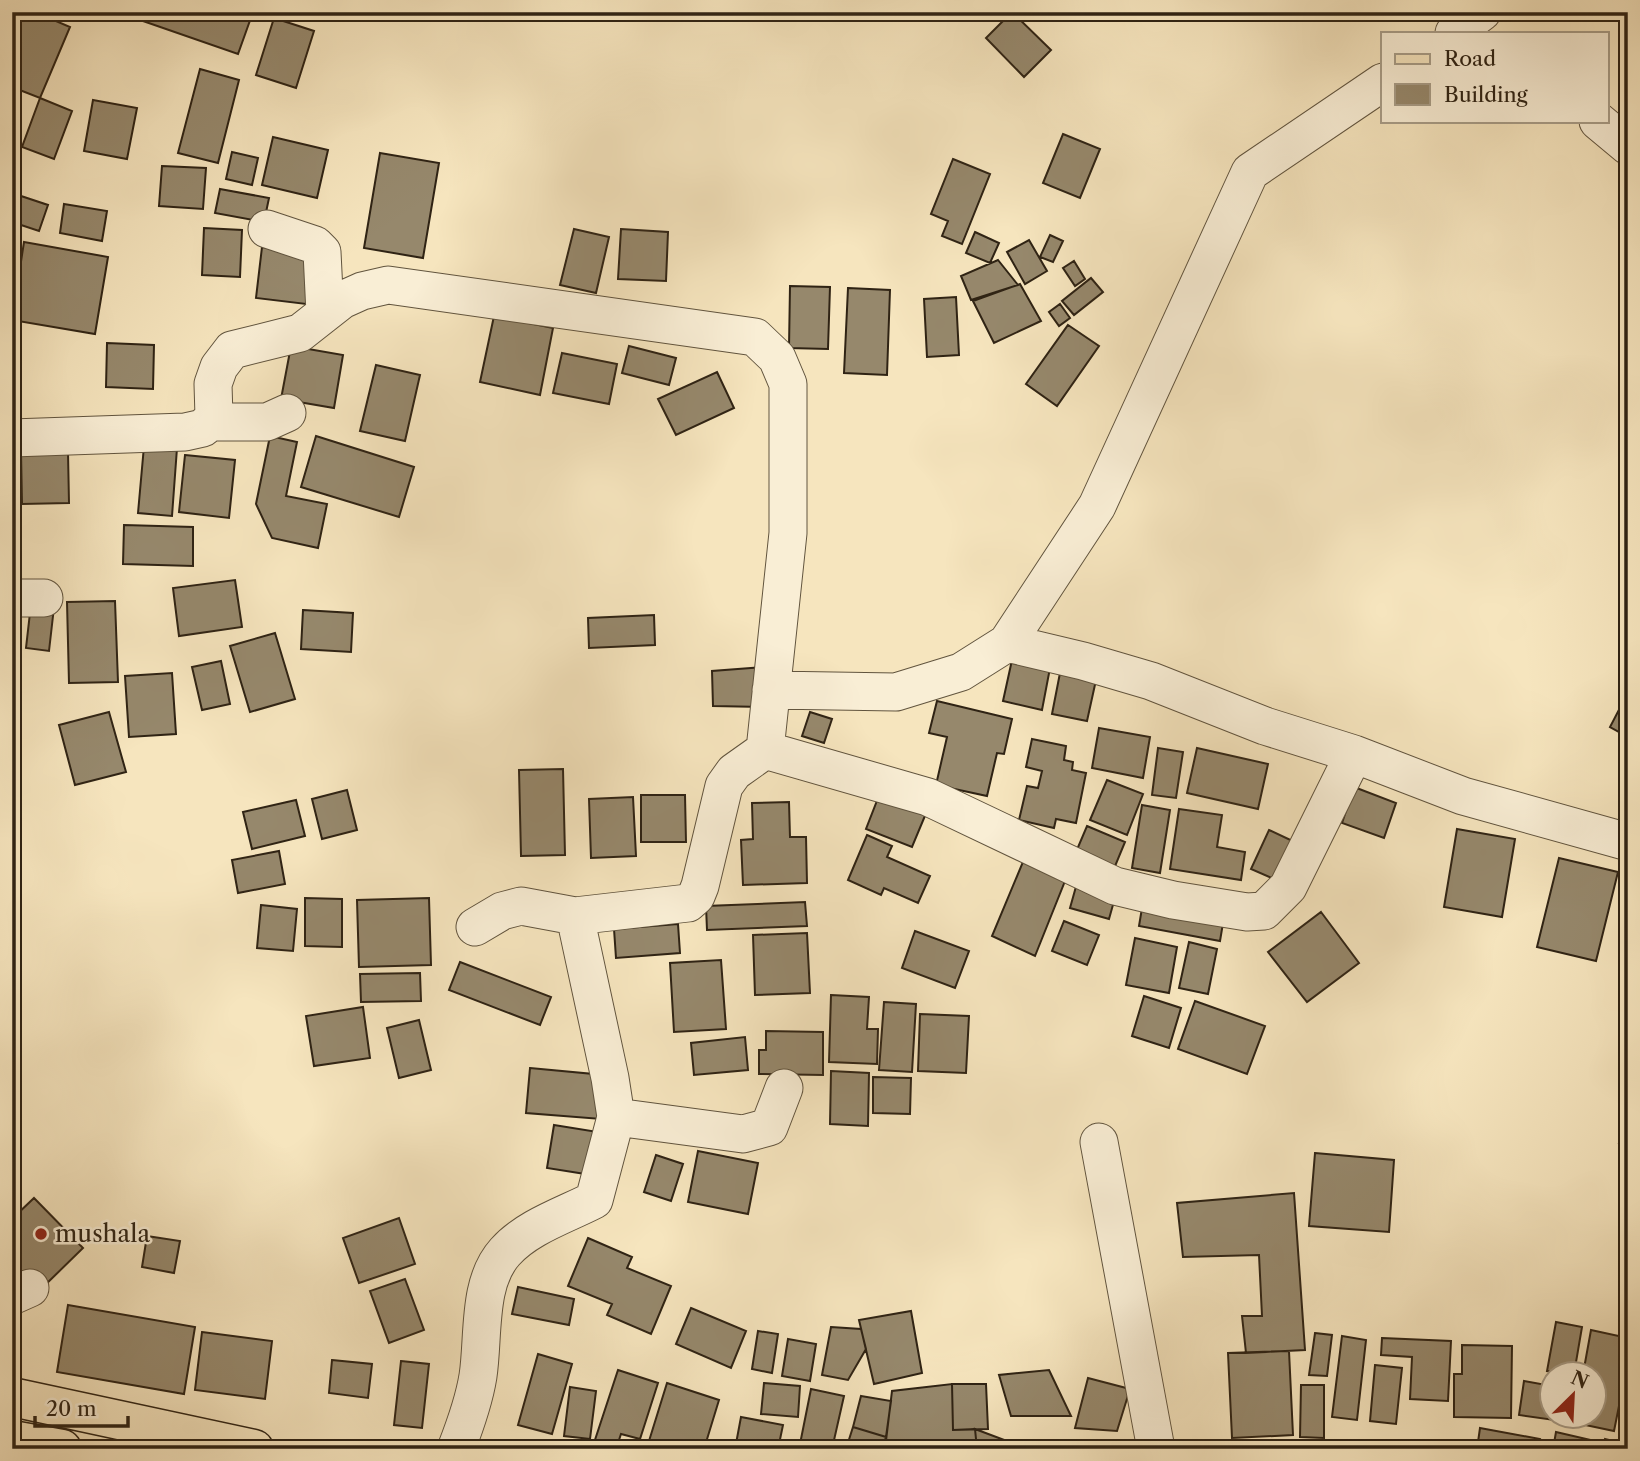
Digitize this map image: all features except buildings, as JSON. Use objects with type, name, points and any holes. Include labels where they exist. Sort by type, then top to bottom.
[{"type":"main road","points":[[12,1397],[254,1449]]},
{"type":"main road","points":[[73,1449],[81,1412]]},
{"type":"main road","points":[[12,1440],[62,1449]]},
{"type":"street","points":[[771,690],[896,692],[961,672],[1007,643],[1097,506],[1250,172],[1381,83]]},
{"type":"street","points":[[1599,122],[1628,146]]},
{"type":"street","points":[[267,229],[315,245],[322,252],[325,313]]},
{"type":"street","points":[[12,438],[185,432],[203,428],[214,416],[213,384],[219,367],[232,350],[300,333],[342,300],[362,291],[388,285],[755,337],[777,358],[788,384],[788,533],[765,750],[734,772],[724,786],[696,896],[688,903],[575,916],[521,906],[502,911],[475,927]]},
{"type":"street","points":[[209,422],[267,422],[287,413]]},
{"type":"street","points":[[1007,643],[1152,681],[1265,726],[1354,754],[1463,796],[1628,842]]},
{"type":"street","points":[[765,750],[928,797],[1115,886],[1174,900],[1247,912],[1264,911],[1288,887],[1354,754]]},
{"type":"street","points":[[456,1449],[477,1380],[489,1276],[506,1251],[534,1230],[594,1200],[616,1117],[575,916]]},
{"type":"street","points":[[616,1117],[743,1134],[769,1127],[784,1088]]},
{"type":"street","points":[[1099,1142],[1156,1449]]},
{"type":"place","name":"mushala","points":[[41,1234]]}]
